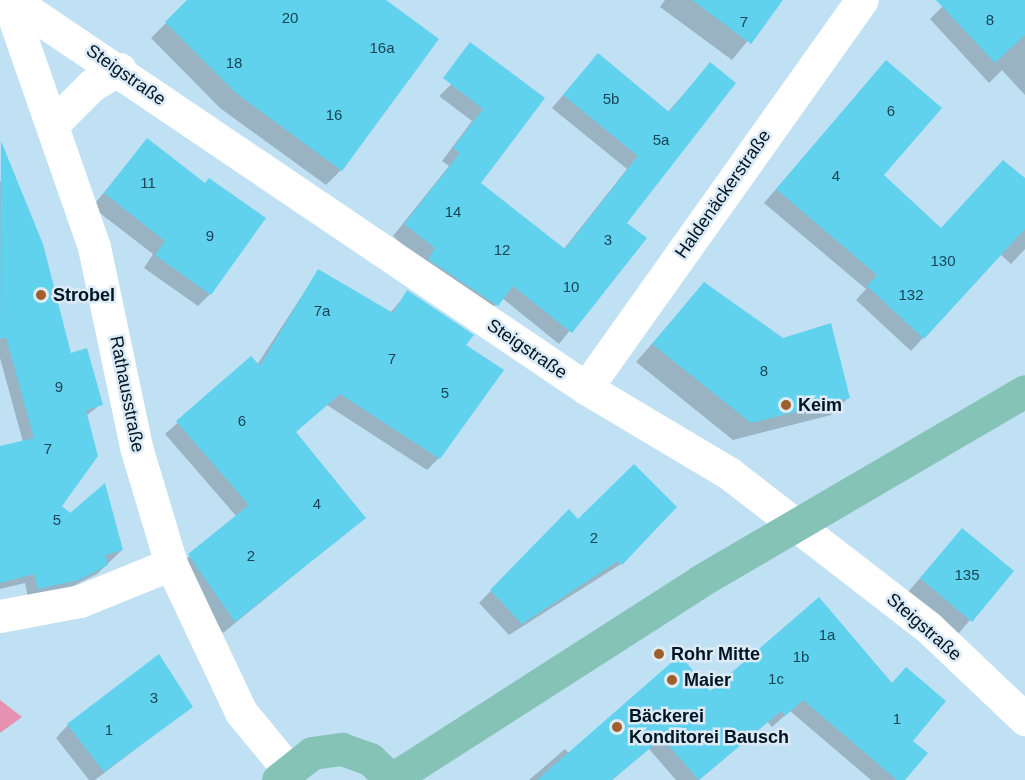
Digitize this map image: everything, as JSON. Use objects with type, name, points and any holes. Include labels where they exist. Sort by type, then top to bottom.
[{"type":"main road","points":[[282,774],[312,753],[342,749],[370,759],[392,779],[581,654],[1025,391]]},
{"type":"street","name":"Steigstraße","points":[[10,0],[120,69],[585,388],[730,474],[928,627],[1025,719]]},
{"type":"street","name":"Rathausstraße","points":[[10,0],[54,123],[110,304],[136,447],[171,564],[241,712],[282,774]]},
{"type":"street","name":"Haldenäckerstraße","points":[[585,388],[862,0]]},
{"type":"street","points":[[54,123],[92,85],[120,69]]},
{"type":"street","points":[[0,616],[80,601],[171,564]]},
{"type":"shaded area","points":[[0,700],[22,717],[0,733]]},
{"type":"building","points":[[187,0],[386,0],[439,39],[342,171],[236,93],[165,22]]},
{"type":"building","points":[[692,0],[783,0],[751,44]]},
{"type":"building","points":[[936,0],[1025,0],[1025,35],[995,63]]},
{"type":"building","points":[[470,42],[545,98],[481,183],[565,249],[638,156],[563,95],[598,53],[669,112],[710,62],[736,83],[627,223],[647,238],[572,333],[513,286],[498,306],[428,259],[435,248],[404,224],[460,153],[453,148],[483,109],[443,78]]},
{"type":"building","points":[[886,60],[942,108],[884,175],[941,228],[1003,160],[1025,178],[1025,229],[924,339],[867,286],[877,275],[776,189]]},
{"type":"building","points":[[147,138],[205,183],[209,178],[266,218],[211,295],[155,255],[165,241],[104,193]]},
{"type":"building","points":[[1,141],[43,244],[71,353],[87,348],[103,405],[86,410],[98,456],[62,506],[70,513],[105,483],[123,550],[105,555],[108,565],[79,580],[38,589],[34,574],[0,583],[0,446],[34,438],[6,337],[0,339]]},
{"type":"building","points":[[318,269],[393,313],[407,290],[474,335],[466,345],[504,370],[440,459],[340,394],[296,432],[366,518],[235,622],[188,554],[249,505],[176,421],[251,356],[260,366]]},
{"type":"building","points":[[704,282],[783,338],[831,323],[850,398],[751,423],[652,344]]},
{"type":"building","points":[[634,464],[677,507],[622,565],[618,561],[522,624],[490,590],[569,509],[578,519]]},
{"type":"building","points":[[962,528],[1014,571],[972,622],[920,578]]},
{"type":"building","points":[[819,597],[892,683],[906,667],[946,701],[913,741],[928,753],[905,780],[897,780],[803,700],[785,716],[781,711],[699,780],[662,738],[612,780],[537,780],[680,655],[710,691]]},
{"type":"building","points":[[159,654],[193,707],[104,772],[67,724]]},
{"type":"place","name":"Strobel","points":[[41,295]]},
{"type":"place","name":"Keim","points":[[786,405]]},
{"type":"place","name":"Rohr Mitte","points":[[659,654]]},
{"type":"place","name":"Maier","points":[[672,680]]},
{"type":"place","name":"Bäckerei Konditorei Bausch","points":[[617,727]]}]
